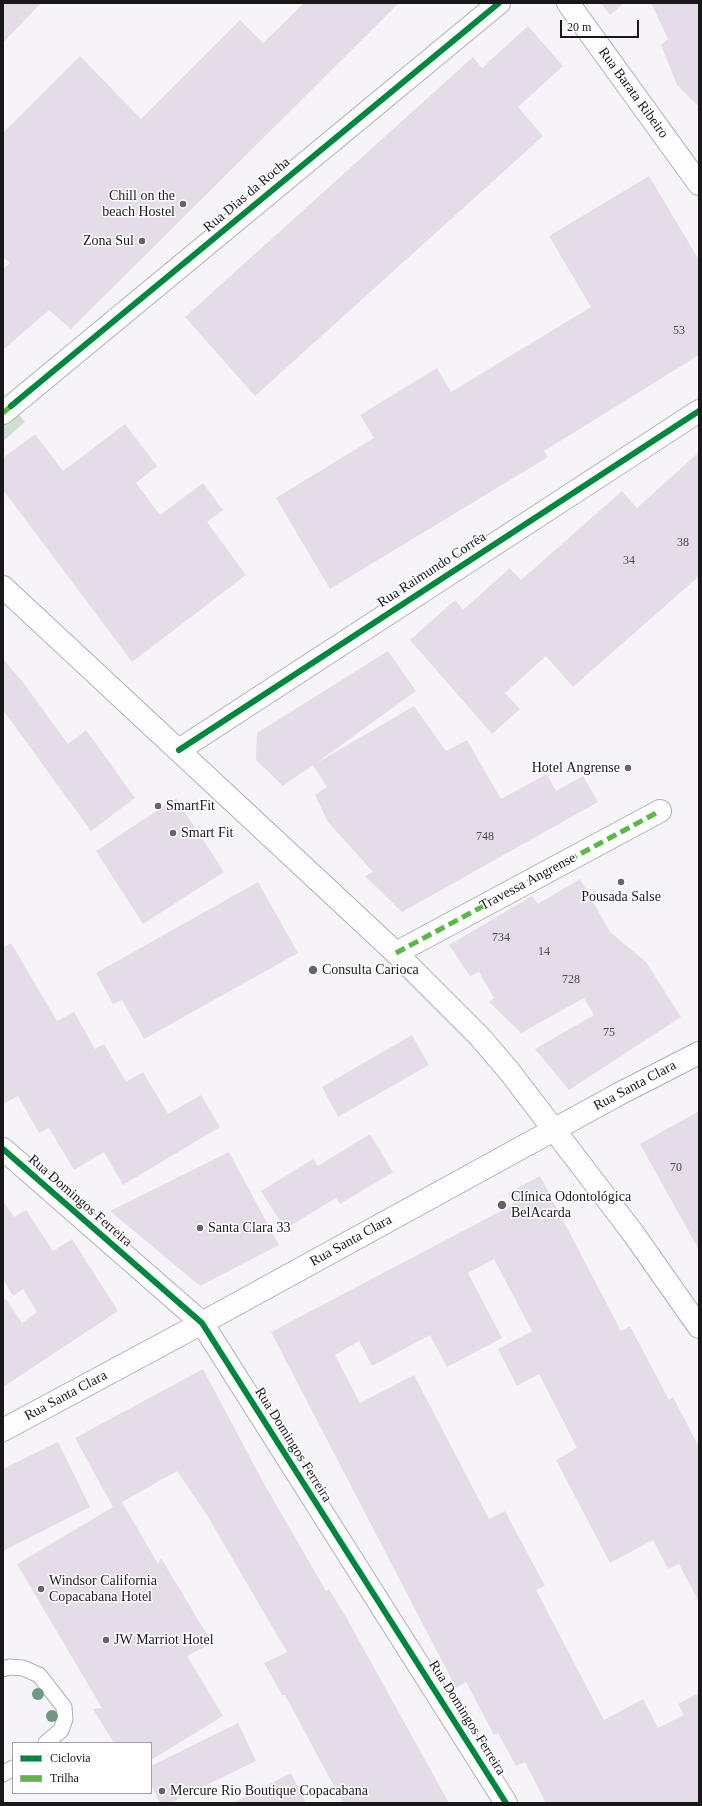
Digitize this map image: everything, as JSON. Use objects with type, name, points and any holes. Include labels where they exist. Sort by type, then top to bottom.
[{"type":"street","name":"Rua Dias da Rocha","points":[[7,410],[499,3]]},
{"type":"street","name":"Rua Barata Ribeiro","points":[[568,3],[699,184]]},
{"type":"street","name":"Rua Raimundo Corrêa","points":[[179,750],[699,411]]},
{"type":"street","points":[[3,587],[396,953],[480,1037],[555,1129],[634,1233],[699,1327]]},
{"type":"street","name":"Travessa Angrense","points":[[396,953],[660,811]]},
{"type":"street","name":"Rua Santa Clara","points":[[3,1430],[202,1323],[619,1094],[699,1053]]},
{"type":"street","name":"Rua Domingos Ferreira","points":[[3,1149],[202,1323],[506,1803]]},
{"type":"lane","points":[[3,1669],[9,1667],[23,1668],[38,1675],[64,1707],[65,1719],[61,1730],[47,1742]]},
{"type":"lane","points":[[3,1774],[12,1769]]},
{"type":"green space","points":[[3,395],[25,422],[3,441]]},
{"type":"building","points":[[3,3],[41,3],[3,43]]},
{"type":"building","points":[[304,3],[399,3],[71,329],[49,310],[3,350],[3,269],[10,263],[3,257],[3,133],[80,56],[141,119],[240,20],[263,43]]},
{"type":"building","points":[[601,3],[624,3],[610,15]]},
{"type":"building","points":[[651,3],[699,3],[699,107],[677,85],[661,45],[668,39]]},
{"type":"building","points":[[528,26],[563,66],[518,107],[543,136],[255,396],[185,317],[473,57],[482,68]]},
{"type":"building","points":[[649,176],[699,260],[699,355],[544,451],[548,457],[330,589],[276,498],[374,438],[360,415],[437,368],[451,392],[591,307],[549,236]]},
{"type":"building","points":[[125,424],[157,466],[136,483],[160,515],[203,483],[223,510],[207,522],[246,575],[132,662],[3,490],[3,458],[35,434],[63,471]]},
{"type":"building","points":[[699,452],[699,579],[698,577],[573,687],[546,656],[505,693],[520,709],[492,734],[410,640],[455,600],[463,610],[510,568],[521,580],[622,491],[637,508]]},
{"type":"building","points":[[388,651],[416,691],[315,764],[414,706],[446,751],[467,740],[501,799],[547,774],[556,791],[583,776],[598,802],[402,912],[365,876],[373,872],[328,822],[315,795],[327,787],[313,765],[283,786],[256,760],[257,733]]},
{"type":"building","points":[[3,659],[22,681],[68,744],[86,730],[135,798],[91,831],[3,710]]},
{"type":"building","points":[[176,798],[224,872],[143,924],[96,851]]},
{"type":"building","points":[[580,879],[610,932],[646,962],[681,1017],[569,1090],[535,1049],[594,1015],[584,998],[521,1033],[489,1002],[494,998],[479,972],[470,976],[449,945],[532,896],[538,904]]},
{"type":"building","points":[[258,882],[298,953],[144,1039],[122,1000],[113,1004],[96,973]]},
{"type":"building","points":[[11,943],[57,1021],[74,1012],[95,1049],[104,1044],[126,1082],[143,1072],[168,1114],[201,1095],[220,1127],[123,1185],[104,1152],[74,1170],[49,1128],[39,1133],[18,1096],[3,1104],[3,948]]},
{"type":"building","points":[[412,1035],[429,1065],[338,1117],[322,1087]]},
{"type":"building","points":[[699,1111],[699,1250],[640,1144]]},
{"type":"building","points":[[370,1134],[393,1172],[340,1204],[336,1198],[285,1229],[261,1191],[313,1159],[318,1166]]},
{"type":"building","name":"Santa Clara 33","points":[[229,1152],[279,1245],[200,1286],[110,1211]]},
{"type":"building","points":[[540,1176],[621,1331],[630,1326],[669,1400],[673,1397],[699,1447],[699,1602],[679,1564],[668,1569],[653,1540],[610,1563],[556,1460],[577,1448],[539,1374],[517,1386],[498,1349],[532,1331],[494,1259],[468,1273],[502,1338],[447,1367],[430,1335],[372,1366],[359,1341],[335,1355],[360,1403],[414,1375],[489,1519],[505,1511],[545,1586],[536,1590],[604,1720],[643,1699],[658,1728],[684,1715],[678,1704],[699,1693],[699,1803],[546,1803],[525,1762],[516,1766],[498,1733],[494,1735],[466,1682],[456,1688],[271,1332],[514,1204],[508,1193]]},
{"type":"building","points":[[3,1201],[14,1217],[26,1210],[53,1251],[72,1239],[118,1311],[3,1387],[3,1301],[6,1299],[22,1323],[37,1312],[23,1289],[13,1296],[3,1279]]},
{"type":"building","points":[[203,1369],[263,1482],[326,1591],[329,1589],[346,1617],[449,1803],[343,1803],[285,1695],[282,1695],[264,1663],[287,1652],[207,1515],[177,1471],[122,1502],[158,1564],[161,1558],[212,1643],[187,1656],[223,1716],[152,1759],[152,1742],[113,1742],[93,1709],[102,1708],[17,1564],[113,1507],[75,1438]]},
{"type":"building","points":[[58,1442],[90,1507],[3,1551],[3,1469]]},
{"type":"building","points":[[238,1723],[256,1761],[170,1803],[160,1803],[152,1787],[152,1766]]},
{"type":"building","points":[[291,1773],[306,1803],[233,1803]]},
{"type":"marked path","points":[[3,413],[11,406]]},
{"type":"marked path","points":[[396,953],[660,811]]},
{"type":"cycle path","points":[[11,406],[499,3]]},
{"type":"cycle path","points":[[179,750],[699,411]]},
{"type":"cycle path","points":[[3,1149],[202,1323],[506,1803]]},
{"type":"place","name":"Chill on the beach Hostel","points":[[183,204]]},
{"type":"place","name":"Zona Sul","points":[[142,241]]},
{"type":"place","name":"Hotel Angrense","points":[[628,768]]},
{"type":"place","name":"SmartFit","points":[[158,806]]},
{"type":"place","name":"Smart Fit","points":[[173,833]]},
{"type":"place","name":"Pousada Salse","points":[[621,882]]},
{"type":"place","name":"Consulta Carioca","points":[[313,970]]},
{"type":"place","name":"Clínica Odontológica BelAcarda","points":[[502,1205]]},
{"type":"place","name":"Santa Clara 33","points":[[200,1228]]},
{"type":"place","name":"Windsor California Copacabana Hotel","points":[[41,1589]]},
{"type":"place","name":"JW Marriot Hotel","points":[[106,1640]]},
{"type":"place","name":"Mercure Rio Boutique Copacabana","points":[[162,1791]]}]
